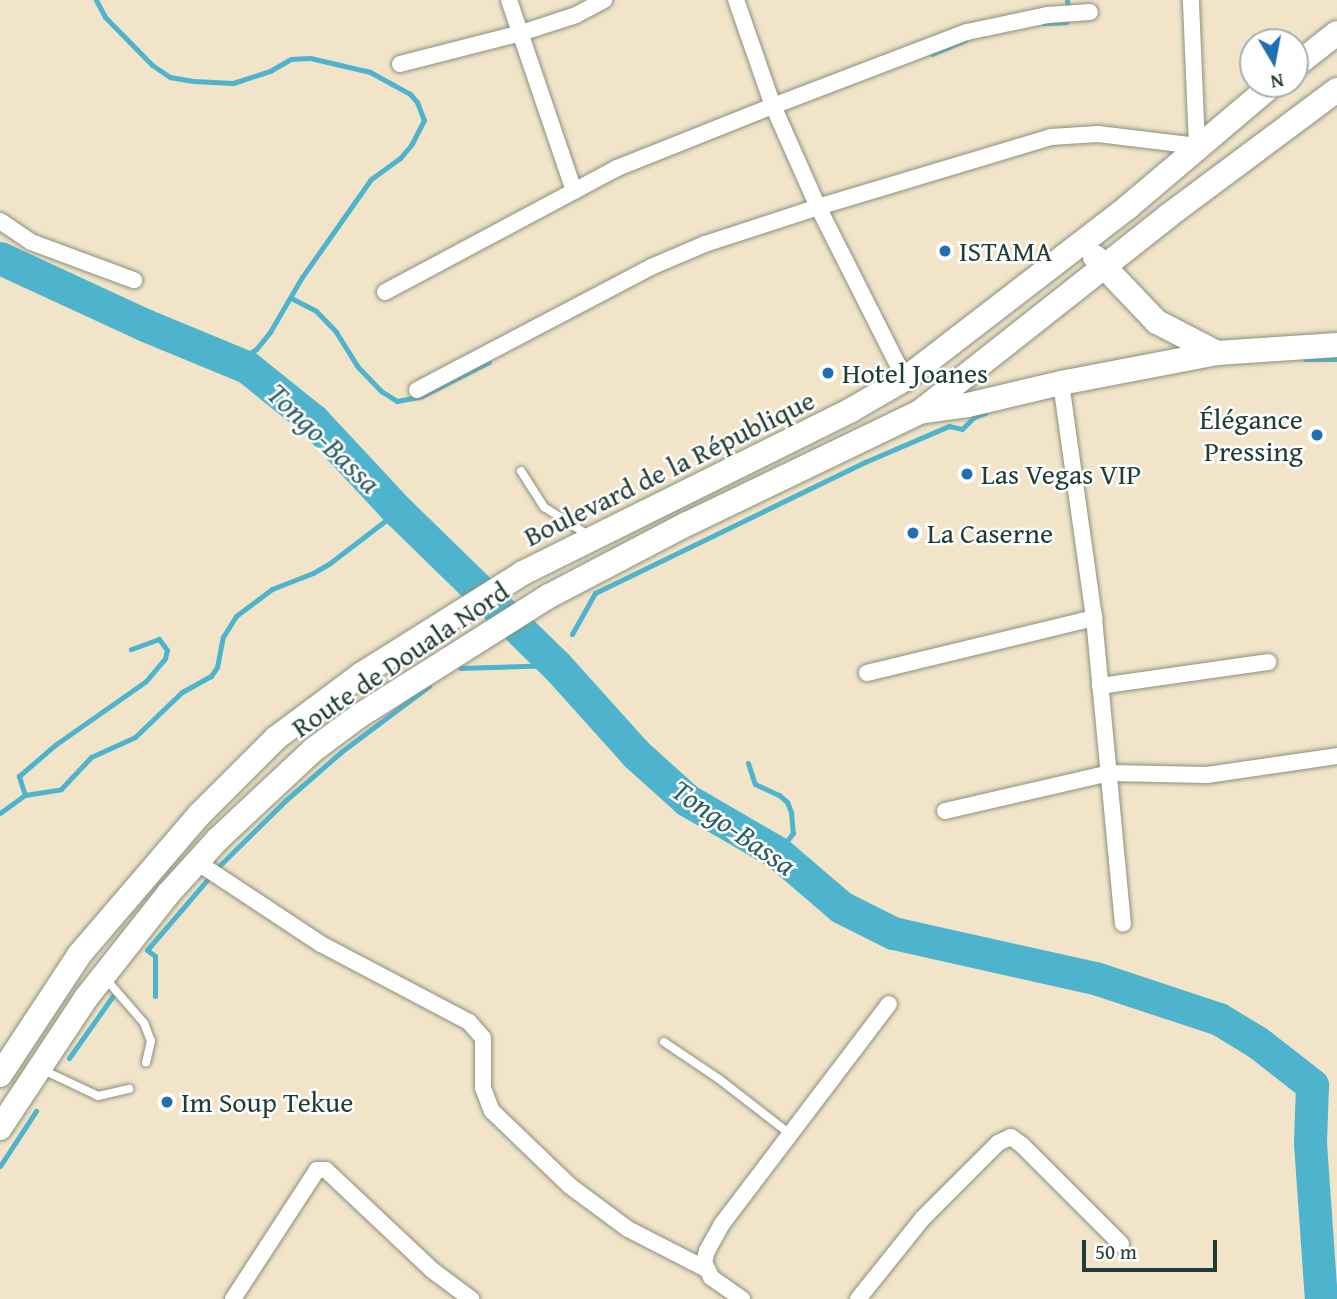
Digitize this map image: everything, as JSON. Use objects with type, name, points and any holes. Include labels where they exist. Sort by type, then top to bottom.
[{"type":"main road","points":[[1309,55],[1337,33]]},
{"type":"main road","points":[[920,412],[1168,216],[1335,93]]},
{"type":"main road","name":"Boulevard de la République","points":[[460,612],[523,573],[851,410],[905,379],[1083,243],[1256,98]]},
{"type":"main road","points":[[1083,243],[1157,322],[1217,353]]},
{"type":"main road","points":[[920,412],[968,405],[1062,383],[1217,353],[1337,345]]},
{"type":"main road","name":"Route de Douala Nord","points":[[0,1128],[103,975],[197,862],[266,791],[313,750],[359,716],[549,596],[687,524],[920,412]]},
{"type":"main road","points":[[675,498],[687,524]]},
{"type":"main road","name":"Route de Douala Nord","points":[[0,1074],[79,955],[199,815],[276,738],[362,674],[460,612]]},
{"type":"street","points":[[509,0],[518,34],[574,191]]},
{"type":"street","points":[[400,64],[518,34],[576,15],[604,0]]},
{"type":"street","points":[[736,0],[774,106],[818,207],[905,379]]},
{"type":"street","points":[[417,390],[651,267],[705,244],[818,207],[1051,137],[1098,134],[1197,146],[1191,0]]},
{"type":"street","points":[[384,292],[654,150],[967,32],[1048,15],[1090,12]]},
{"type":"street","points":[[0,221],[32,242],[134,280]]},
{"type":"street","points":[[1062,383],[1094,618],[1123,924]]},
{"type":"street","points":[[867,673],[1094,618]]},
{"type":"street","points":[[1100,686],[1268,662]]},
{"type":"street","points":[[945,811],[1110,773],[1207,775],[1337,756]]},
{"type":"street","points":[[197,862],[321,944],[469,1021],[483,1038],[483,1088],[492,1111],[570,1186],[618,1222],[706,1269],[711,1277],[742,1299]]},
{"type":"street","points":[[706,1269],[707,1251],[722,1224],[889,1004]]},
{"type":"street","points":[[858,1299],[922,1219],[998,1143],[1011,1138],[1023,1145],[1121,1244]]},
{"type":"street","points":[[233,1299],[317,1170],[326,1170],[432,1270],[471,1299]]},
{"type":"lane","points":[[521,471],[544,507],[593,539]]},
{"type":"lane","points":[[103,975],[144,1023],[151,1041],[146,1062]]},
{"type":"lane","points":[[664,1042],[719,1079],[790,1134]]},
{"type":"lane","points":[[39,1068],[98,1096],[129,1089]]},
{"type":"waterway","points":[[96,0],[105,17],[152,65],[170,77],[233,83],[270,71],[291,59],[310,58],[370,72],[410,94],[417,102],[424,120],[411,145],[400,158],[371,179],[302,277],[270,332],[256,349],[238,361]]},
{"type":"waterway","points":[[1067,0],[1068,8]]},
{"type":"waterway","points":[[1043,23],[1066,22],[1069,18]]},
{"type":"waterway","points":[[932,54],[965,40]]},
{"type":"waterway","name":"Tongo-Bassa","points":[[0,258],[145,325],[247,367],[313,420],[398,511],[556,665],[636,754],[687,800],[778,853],[841,907],[893,933],[1095,978],[1219,1019],[1257,1042],[1312,1085],[1310,1143],[1321,1299]]},
{"type":"waterway","points":[[291,298],[316,311],[336,332],[357,366],[381,391],[397,401],[422,396],[489,362]]},
{"type":"waterway","points":[[1305,359],[1337,359]]},
{"type":"waterway","points":[[572,634],[595,593],[865,462],[949,426],[962,429],[974,417],[985,413]]},
{"type":"waterway","points":[[0,813],[25,795],[61,789],[91,757],[135,737],[182,692],[211,676],[217,667],[223,637],[236,616],[272,589],[313,573],[330,563],[398,511]]},
{"type":"waterway","points":[[25,795],[19,776],[55,745],[146,681],[165,658],[167,650],[159,639],[131,649]]},
{"type":"waterway","points":[[460,668],[556,665]]},
{"type":"waterway","points":[[217,868],[286,800],[341,752],[429,686]]},
{"type":"waterway","points":[[748,763],[755,784],[779,795],[787,802],[791,812],[793,833],[778,853]]},
{"type":"waterway","points":[[155,996],[155,956],[147,950],[207,880]]},
{"type":"waterway","points":[[69,1058],[112,997]]},
{"type":"waterway","points":[[0,1166],[36,1111]]},
{"type":"place","name":"ISTAMA","points":[[945,251]]},
{"type":"place","name":"Hotel Joanes","points":[[828,373]]},
{"type":"place","name":"Élégance Pressing","points":[[1317,435]]},
{"type":"place","name":"Las Vegas VIP","points":[[967,474]]},
{"type":"place","name":"La Caserne","points":[[913,533]]},
{"type":"place","name":"Im Soup Tekue","points":[[167,1102]]}]
